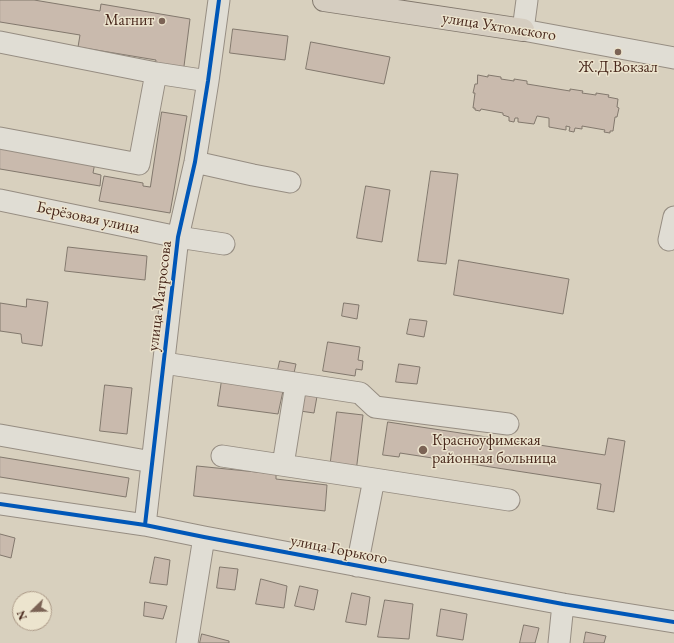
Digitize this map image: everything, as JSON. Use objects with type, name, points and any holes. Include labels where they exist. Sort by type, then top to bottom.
[{"type":"main road","name":"улица Ухтомского","points":[[324,0],[359,3],[523,30]]},
{"type":"street","name":"улица Матросова","points":[[145,525],[178,237],[195,162],[219,0]]},
{"type":"street","points":[[523,30],[527,0]]},
{"type":"street","name":"улица Ухтомского","points":[[523,30],[674,58]]},
{"type":"street","points":[[0,42],[208,82]]},
{"type":"street","points":[[0,138],[139,164],[156,73]]},
{"type":"street","points":[[195,162],[290,182]]},
{"type":"street","name":"Берёзовая улица","points":[[0,200],[178,237],[224,244]]},
{"type":"street","points":[[669,240],[674,217]]},
{"type":"street","points":[[164,363],[360,393],[375,407],[508,424]]},
{"type":"street","points":[[283,465],[296,384]]},
{"type":"street","points":[[0,436],[152,462]]},
{"type":"street","points":[[222,456],[509,500]]},
{"type":"street","points":[[357,566],[374,479]]},
{"type":"street","name":"улица Горького","points":[[0,504],[145,525],[563,604],[674,622]]},
{"type":"street","points":[[187,643],[204,537]]},
{"type":"street","points":[[559,643],[563,604]]},
{"type":"building","points":[[0,0],[34,0],[100,11],[101,4],[190,19],[183,74],[154,69],[156,60],[78,47],[80,35],[0,22]]},
{"type":"building","points":[[233,29],[288,36],[285,60],[230,53]]},
{"type":"building","points":[[311,42],[390,57],[384,84],[306,69]]},
{"type":"building","points":[[478,75],[501,77],[501,79],[514,81],[514,79],[527,81],[527,84],[570,91],[570,89],[583,91],[582,93],[609,95],[608,97],[618,99],[617,107],[619,108],[617,117],[615,117],[613,131],[610,131],[610,133],[604,132],[605,130],[582,126],[582,129],[575,128],[574,132],[569,131],[570,127],[566,126],[566,130],[549,127],[549,118],[537,116],[534,124],[518,122],[518,118],[515,118],[514,122],[509,121],[509,117],[503,115],[503,113],[481,109],[480,111],[475,110],[475,108],[473,108],[475,93],[473,93],[475,84],[477,84]]},
{"type":"building","points":[[162,112],[187,116],[170,213],[99,201],[104,176],[143,183],[143,186],[150,187]]},
{"type":"building","points":[[0,141],[96,157],[93,173],[101,175],[100,186],[0,169]]},
{"type":"building","points":[[431,171],[458,174],[446,264],[418,261]]},
{"type":"building","points":[[366,186],[390,190],[382,242],[357,238]]},
{"type":"building","points":[[68,247],[147,256],[145,280],[65,271]]},
{"type":"building","points":[[459,260],[569,279],[563,314],[454,295]]},
{"type":"building","points":[[27,299],[48,302],[42,346],[22,343],[21,334],[0,331],[0,303],[26,307]]},
{"type":"building","points":[[344,303],[359,305],[357,319],[342,316]]},
{"type":"building","points":[[410,319],[427,321],[424,337],[407,334]]},
{"type":"building","points":[[328,342],[360,347],[358,360],[363,361],[362,370],[356,369],[355,376],[323,371]]},
{"type":"building","points":[[280,361],[296,364],[294,373],[278,370]]},
{"type":"building","points":[[399,364],[420,367],[417,384],[396,382]]},
{"type":"building","points":[[222,380],[283,391],[278,414],[218,406]]},
{"type":"building","points":[[105,385],[132,388],[127,434],[100,431]]},
{"type":"building","points":[[304,389],[318,391],[314,413],[300,411]]},
{"type":"building","points":[[337,412],[363,415],[356,472],[330,468]]},
{"type":"building","points":[[388,422],[605,455],[608,438],[625,441],[614,512],[597,509],[601,484],[400,453],[399,457],[383,455]]},
{"type":"building","points":[[0,457],[129,478],[126,497],[0,477]]},
{"type":"building","points":[[197,466],[276,474],[276,479],[327,485],[325,511],[194,496]]},
{"type":"building","points":[[0,534],[15,538],[11,558],[0,555]]},
{"type":"building","points":[[155,557],[170,560],[167,585],[150,583]]},
{"type":"building","points":[[220,567],[238,569],[235,590],[217,588]]},
{"type":"building","points":[[261,579],[287,586],[284,608],[256,604]]},
{"type":"building","points":[[300,586],[318,590],[314,610],[295,606]]},
{"type":"building","points":[[352,593],[370,597],[366,625],[346,622]]},
{"type":"building","points":[[385,600],[413,604],[409,639],[378,637]]},
{"type":"building","points":[[145,602],[167,606],[163,619],[144,616]]},
{"type":"building","points":[[441,609],[467,614],[463,640],[437,636]]},
{"type":"building","points":[[524,625],[539,628],[535,643],[520,643]]},
{"type":"building","points":[[586,632],[606,636],[604,643],[584,643]]},
{"type":"building","points":[[202,634],[229,641],[229,643],[200,643]]},
{"type":"cycle path","points":[[145,525],[178,237],[195,162],[219,0]]},
{"type":"cycle path","points":[[0,504],[145,525],[563,604],[674,622]]},
{"type":"place","name":"Магнит","points":[[162,21]]},
{"type":"place","name":"Ж.Д.Вокзал","points":[[618,52]]},
{"type":"place","name":"Красноуфимская районная больница","points":[[423,450]]}]
